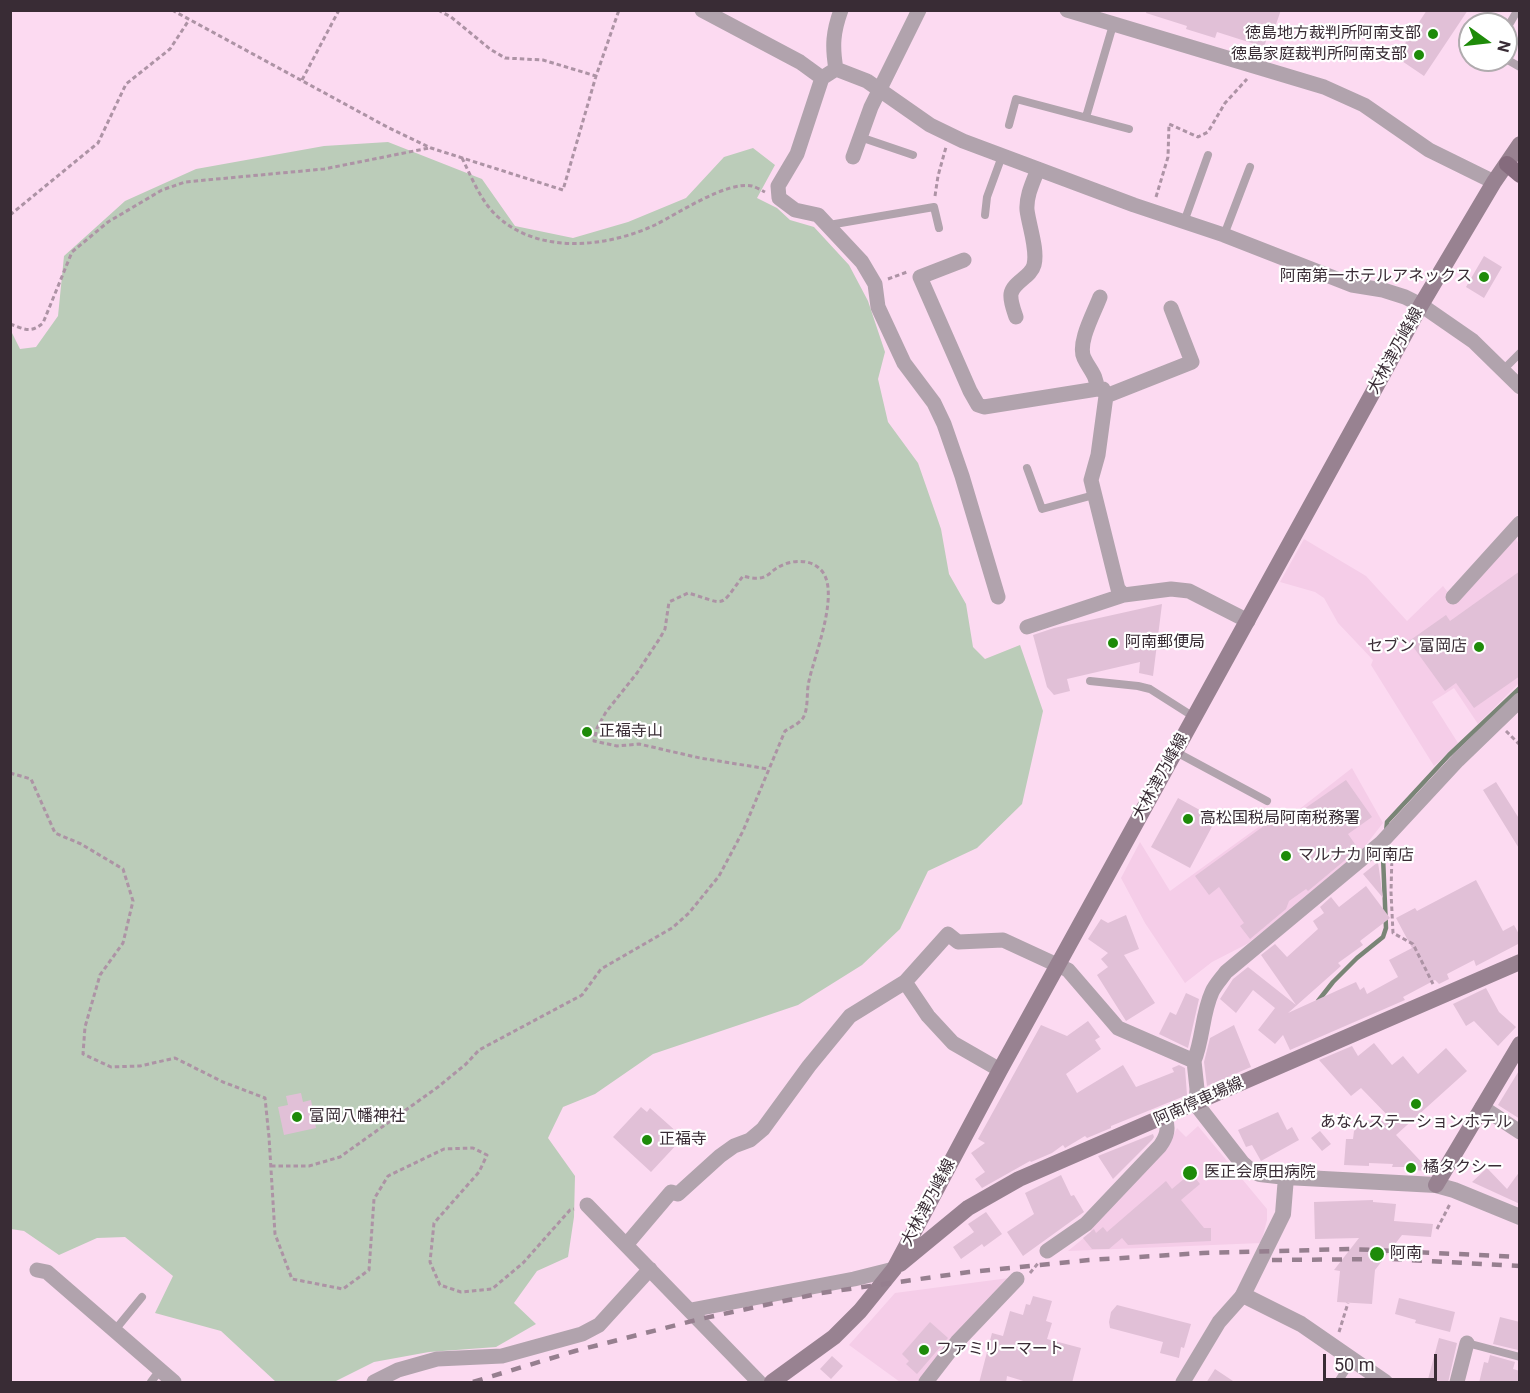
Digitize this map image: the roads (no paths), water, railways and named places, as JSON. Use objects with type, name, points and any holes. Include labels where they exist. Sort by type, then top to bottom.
[{"type":"main road","name":"大林津乃峰線","points":[[772,1383],[834,1336],[860,1311],[894,1269],[1000,1070],[1421,305],[1494,182],[1513,169],[1520,144]]},
{"type":"main road","name":"阿南停車場線","points":[[894,1269],[968,1208],[1019,1179],[1520,962]]},
{"type":"main road","points":[[1437,1185],[1520,1044]]},
{"type":"street","points":[[702,10],[800,62],[822,78]]},
{"type":"street","points":[[836,69],[832,49],[841,10]]},
{"type":"street","points":[[853,157],[879,88],[919,10]]},
{"type":"street","points":[[1067,10],[1324,87],[1364,105],[1429,150],[1494,182]]},
{"type":"street","points":[[836,69],[822,78],[797,154],[778,186],[779,198],[795,210],[818,215],[862,262],[875,284],[878,307],[904,363],[934,403],[944,424],[998,597]]},
{"type":"street","points":[[836,69],[879,88],[930,125],[1002,156],[1152,212],[1224,235],[1352,285],[1383,291],[1421,305],[1473,341],[1520,387]]},
{"type":"street","points":[[1016,317],[1011,295],[1013,289],[1035,265],[1033,237],[1027,208],[1038,169]]},
{"type":"street","points":[[964,260],[920,277],[970,391],[978,405],[984,407],[1101,392],[1192,362],[1172,308]]},
{"type":"street","points":[[1100,297],[1081,345],[1084,357],[1095,374],[1101,392],[1098,455],[1092,474],[1094,495],[1118,589],[1124,595]]},
{"type":"street","points":[[1453,597],[1520,524]]},
{"type":"street","points":[[1028,627],[1124,595],[1171,589],[1189,591],[1248,621]]},
{"type":"street","points":[[1520,700],[1458,760],[1388,835],[1226,972],[1212,991],[1204,1018],[1199,1049],[1194,1061],[1196,1104],[1250,1170],[1260,1174],[1286,1177],[1437,1185],[1520,1217]]},
{"type":"street","points":[[626,1245],[671,1192],[678,1194],[720,1156],[734,1146],[750,1140],[763,1129],[809,1066],[850,1016],[905,982],[948,934],[958,942],[1004,940],[1059,966],[1074,975],[1118,1028],[1194,1061]]},
{"type":"street","points":[[905,982],[928,1016],[953,1043],[1000,1070]]},
{"type":"street","points":[[1482,1107],[1520,1132]]},
{"type":"street","points":[[1047,1251],[1086,1224],[1160,1146],[1167,1136],[1165,1117]]},
{"type":"street","points":[[1183,1383],[1219,1322],[1243,1295],[1283,1214],[1286,1177]]},
{"type":"street","points":[[588,1205],[759,1383]]},
{"type":"street","points":[[374,1383],[398,1370],[436,1359],[502,1356],[582,1334],[599,1325],[650,1269]]},
{"type":"street","points":[[691,1310],[854,1279],[894,1269]]},
{"type":"street","points":[[37,1270],[46,1272],[174,1383]]},
{"type":"street","points":[[926,1383],[957,1342],[1017,1279]]},
{"type":"street","points":[[1243,1295],[1301,1324],[1385,1383]]},
{"type":"street","points":[[1457,1383],[1467,1343]]},
{"type":"lane","points":[[1086,117],[1113,25]]},
{"type":"lane","points":[[1008,125],[1016,99],[1129,129]]},
{"type":"lane","points":[[860,137],[913,156]]},
{"type":"lane","points":[[1184,222],[1208,155]]},
{"type":"lane","points":[[985,215],[987,197],[1002,156]]},
{"type":"lane","points":[[1224,235],[1250,167]]},
{"type":"lane","points":[[829,225],[934,207],[939,228]]},
{"type":"lane","points":[[1502,371],[1520,353]]},
{"type":"lane","points":[[1028,468],[1042,509],[1094,495]]},
{"type":"lane","points":[[1090,681],[1150,689],[1194,717]]},
{"type":"lane","points":[[1175,751],[1267,801]]},
{"type":"lane","points":[[115,1330],[142,1297]]},
{"type":"lane","points":[[1467,1343],[1520,1357]]},
{"type":"lane","points":[[1338,1383],[1353,1359]]},
{"type":"lane","points":[[150,1383],[160,1370]]},
{"type":"waterway","points":[[1386,832],[1387,822],[1449,755],[1520,688]]},
{"type":"waterway","points":[[1318,1001],[1357,958],[1383,937],[1386,928],[1384,846]]},
{"type":"railway","points":[[473,1382],[575,1351],[700,1319],[821,1293],[969,1272],[1089,1260],[1203,1253],[1351,1249],[1520,1257]]},
{"type":"railway","points":[[1272,1260],[1391,1259],[1520,1266]]},
{"type":"place","name":"徳島地方裁判所阿南支部","points":[[1433,34]]},
{"type":"place","name":"徳島家庭裁判所阿南支部","points":[[1419,55]]},
{"type":"place","name":"阿南第一ホテルアネックス","points":[[1484,277]]},
{"type":"place","name":"阿南郵便局","points":[[1113,643]]},
{"type":"place","name":"セブン 富岡店","points":[[1479,647]]},
{"type":"place","name":"正福寺山","points":[[587,732]]},
{"type":"place","name":"高松国税局阿南税務署","points":[[1188,819]]},
{"type":"place","name":"マルナカ 阿南店","points":[[1286,856]]},
{"type":"place","name":"あなんステーションホテル","points":[[1416,1104]]},
{"type":"place","name":"富岡八幡神社","points":[[297,1117]]},
{"type":"place","name":"正福寺","points":[[647,1140]]},
{"type":"place","name":"橘タクシー","points":[[1411,1168]]},
{"type":"place","name":"医正会原田病院","points":[[1190,1173]]},
{"type":"place","name":"阿南","points":[[1377,1254]]},
{"type":"place","name":"ファミリーマート","points":[[924,1350]]}]
